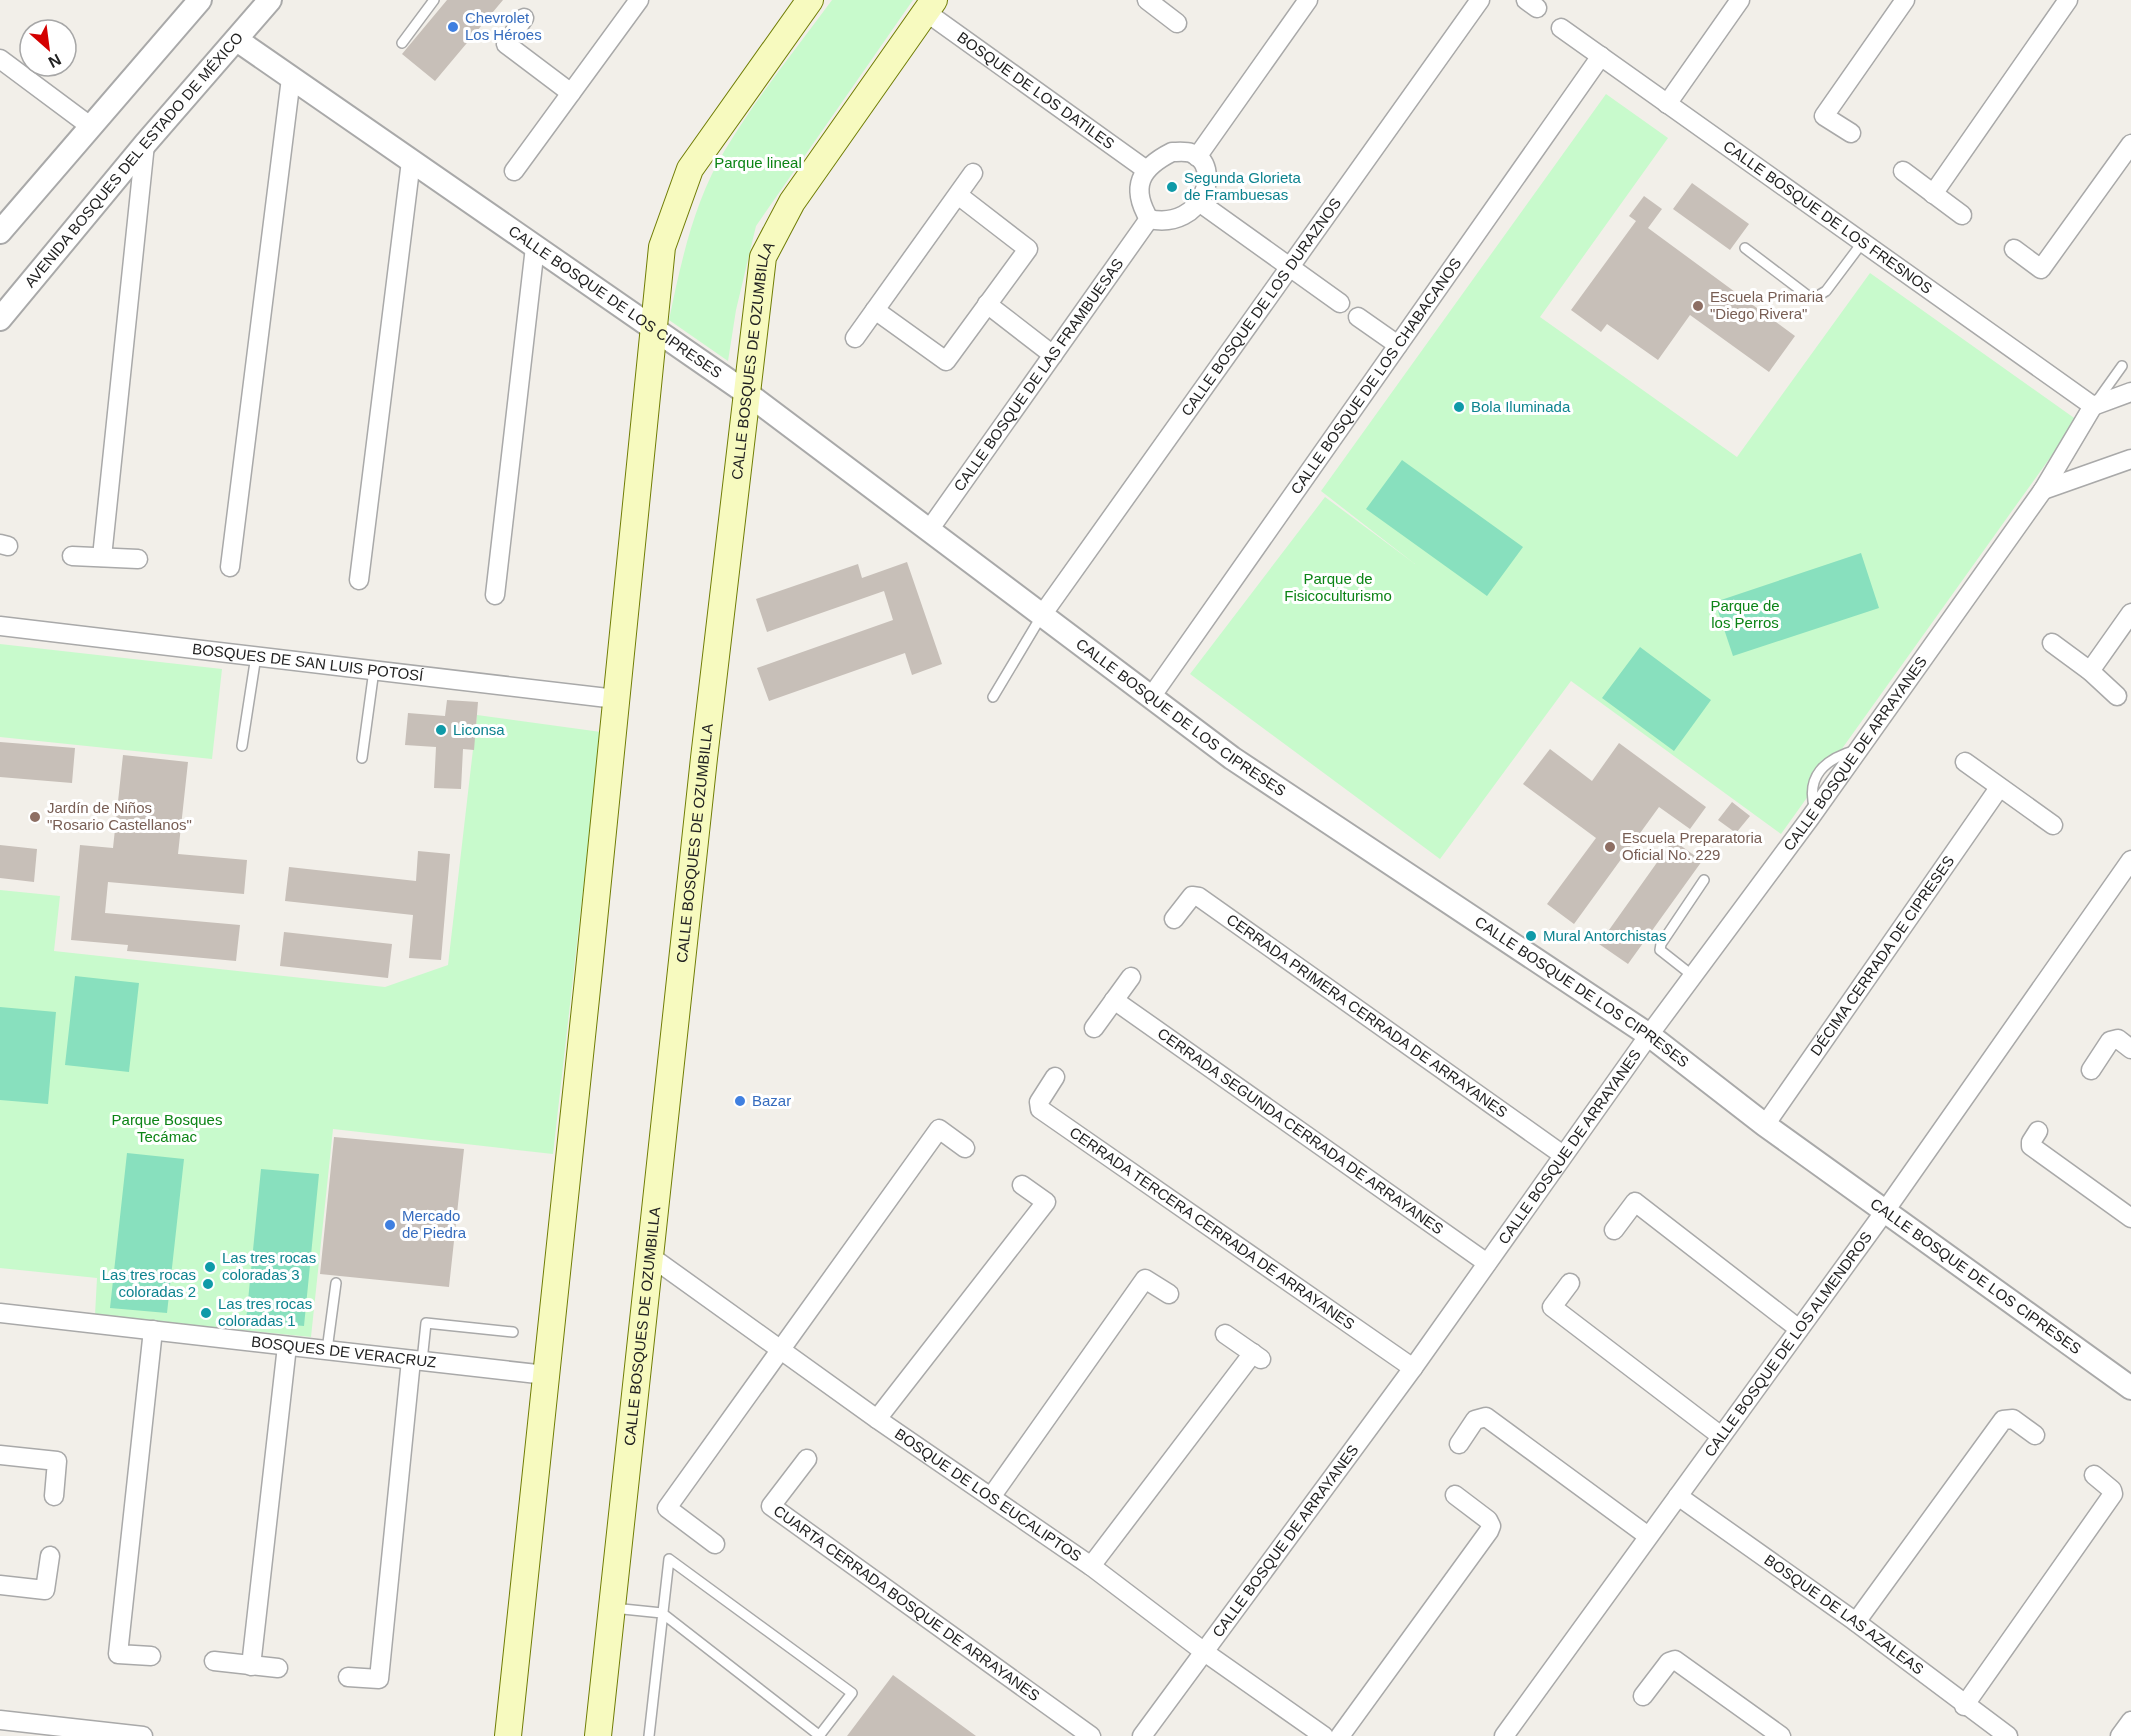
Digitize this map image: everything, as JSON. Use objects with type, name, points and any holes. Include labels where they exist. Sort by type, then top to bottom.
[{"type":"main road","points":[[508,1736],[662,247],[690,169],[810,0]]},
{"type":"main road","name":"CALLE BOSQUES DE OZUMBILLA","points":[[598,1736],[704,758],[763,257],[792,202],[930,6]]},
{"type":"street","name":"AVENIDA BOSQUES DEL ESTADO DE MÉXICO","points":[[0,319],[145,144],[270,0]]},
{"type":"street","points":[[514,171],[639,0]]},
{"type":"street","points":[[1147,0],[1177,23]]},
{"type":"street","points":[[1197,157],[1308,0]]},
{"type":"street","name":"CALLE BOSQUE DE LOS DURAZNOS","points":[[1042,615],[1480,0]]},
{"type":"street","points":[[1667,104],[1740,0]]},
{"type":"street","points":[[1851,133],[1824,116],[1905,0]]},
{"type":"street","points":[[1933,194],[2068,0]]},
{"type":"street","points":[[2,224],[90,126],[196,1]]},
{"type":"street","name":"BOSQUE DE LOS DATILES","points":[[930,6],[1145,169]]},
{"type":"street","points":[[524,18],[506,44],[571,93]]},
{"type":"street","name":"CALLE BOSQUE DE LOS FRESNOS","points":[[1561,28],[2093,406]]},
{"type":"street","name":"CALLE BOSQUE DE LOS CIPRESES","points":[[237,40],[748,394],[1232,758],[1649,1035],[1765,1125],[2131,1388]]},
{"type":"street","name":"CALLE BOSQUE DE LOS CHABACANOS","points":[[1151,697],[1600,57]]},
{"type":"street","points":[[0,59],[90,126]]},
{"type":"street","points":[[230,567],[291,78]]},
{"type":"street","points":[[102,557],[145,144]]},
{"type":"street","points":[[2014,249],[2041,269],[2131,144]]},
{"type":"street","points":[[1172,152],[1191,153],[1197,157],[1203,162],[1207,177],[1205,194],[1195,208],[1179,219],[1164,222],[1149,219],[1141,206],[1139,188],[1145,169],[1154,161],[1172,152]]},
{"type":"street","points":[[359,580],[411,161]]},
{"type":"street","points":[[1903,171],[1962,215]]},
{"type":"street","points":[[855,338],[973,173]]},
{"type":"street","points":[[875,310],[946,361],[1028,249],[958,195]]},
{"type":"street","points":[[1199,202],[1340,303]]},
{"type":"street","name":"CALLE BOSQUE DE LAS FRAMBUESAS","points":[[929,530],[1149,219]]},
{"type":"street","points":[[495,596],[535,247]]},
{"type":"street","points":[[987,304],[1053,355]]},
{"type":"street","points":[[1358,316],[1398,345]]},
{"type":"street","points":[[2093,406],[2131,392]]},
{"type":"street","name":"CALLE BOSQUE DE ARRAYANES","points":[[1142,1736],[1413,1368],[1649,1035],[1859,750],[2043,490],[2093,406]]},
{"type":"street","points":[[2043,490],[2131,459]]},
{"type":"street","points":[[72,556],[138,559]]},
{"type":"street","points":[[2090,671],[2131,613]]},
{"type":"street","name":"BOSQUES DE SAN LUIS POTOSÍ","points":[[0,626],[616,699]]},
{"type":"street","points":[[2052,643],[2090,671],[2117,696]]},
{"type":"street","points":[[1965,762],[2053,825]]},
{"type":"street","name":"DÉCIMA CERRADA DE CIPRESES","points":[[1765,1125],[1999,788]]},
{"type":"street","name":"CALLE BOSQUE DE LOS ALMENDROS","points":[[1504,1736],[2126,879],[2131,860]]},
{"type":"street","name":"CERRADA PRIMERA CERRADA DE ARRAYANES","points":[[1174,919],[1186,900],[1192,896],[1199,897],[1563,1155]]},
{"type":"street","points":[[1094,1028],[1131,977]]},
{"type":"street","name":"CERRADA SEGUNDA CERRADA DE ARRAYANES","points":[[1114,1000],[1487,1263]]},
{"type":"street","points":[[2091,1070],[2110,1041],[2118,1039],[2131,1049]]},
{"type":"street","name":"CERRADA TERCERA CERRADA DE ARRAYANES","points":[[1055,1077],[1039,1102],[1040,1109],[1413,1368]]},
{"type":"street","points":[[715,1544],[667,1508],[939,1129],[965,1148]]},
{"type":"street","points":[[2038,1131],[2031,1146],[2131,1218]]},
{"type":"street","points":[[877,1419],[1046,1203],[1022,1185]]},
{"type":"street","points":[[1614,1230],[1635,1202],[1799,1329]]},
{"type":"street","name":"BOSQUE DE LOS EUCALIPTOS","points":[[650,1256],[877,1419],[1091,1566],[1203,1651],[1324,1736]]},
{"type":"street","points":[[991,1497],[1145,1279],[1169,1294]]},
{"type":"street","points":[[1570,1283],[1552,1307],[1721,1436]]},
{"type":"street","name":"BOSQUES DE VERACRUZ","points":[[0,1313],[546,1375]]},
{"type":"street","points":[[151,1656],[118,1654],[153,1330]]},
{"type":"street","points":[[1091,1566],[1258,1356],[1224,1334]]},
{"type":"street","points":[[251,1666],[287,1346]]},
{"type":"street","points":[[348,1677],[379,1679],[417,1361]]},
{"type":"street","points":[[1459,1443],[1475,1420],[1486,1417],[1648,1536]]},
{"type":"street","points":[[1856,1622],[2003,1420],[2013,1419],[2035,1435]]},
{"type":"street","points":[[0,1455],[57,1461],[54,1496]]},
{"type":"street","name":"CUARTA CERRADA BOSQUE DE ARRAYANES","points":[[807,1459],[771,1506],[1091,1736]]},
{"type":"street","points":[[1964,1706],[2113,1494],[2112,1490],[2094,1475]]},
{"type":"street","points":[[1341,1736],[1489,1531],[1491,1526],[1488,1520],[1455,1495]]},
{"type":"street","name":"BOSQUE DE LAS AZALEAS","points":[[1678,1496],[1856,1622],[1964,1706],[2008,1736]]},
{"type":"street","points":[[0,1585],[45,1590],[50,1556]]},
{"type":"street","points":[[1643,1696],[1669,1662],[1675,1660],[1781,1736]]},
{"type":"street","points":[[214,1661],[278,1668]]},
{"type":"street","points":[[0,1720],[143,1736]]},
{"type":"street","points":[[2120,1736],[2131,1721]]},
{"type":"lane","points":[[402,43],[434,0]]},
{"type":"lane","points":[[1745,248],[1807,295],[1816,297],[1826,291],[1862,243]]},
{"type":"lane","points":[[2093,406],[2122,366]]},
{"type":"lane","points":[[993,696],[1042,615]]},
{"type":"lane","points":[[242,746],[256,656]]},
{"type":"lane","points":[[362,758],[374,670]]},
{"type":"lane","points":[[1693,976],[1660,950],[1661,944],[1704,880]]},
{"type":"lane","points":[[327,1350],[336,1283]]},
{"type":"lane","points":[[417,1361],[426,1323],[513,1332]]},
{"type":"lane","points":[[612,1608],[662,1613],[819,1736],[852,1693],[669,1559],[662,1613],[649,1736]]},
{"type":"green space","name":"Parque lineal","points":[[832,0],[913,0],[756,226],[736,310],[728,361],[669,320],[690,232],[705,190],[725,150],[763,93]]},
{"type":"green space","name":"Parque de los Perros","points":[[1606,94],[1668,138],[1540,317],[1737,457],[1870,273],[2077,420],[1781,834],[1571,681],[1440,859],[1190,674],[1325,497],[1415,564],[1321,491]]},
{"type":"green space","points":[[1402,460],[1523,547],[1487,596],[1366,509]]},
{"type":"green space","points":[[1861,553],[1879,608],[1733,656],[1715,602]]},
{"type":"green space","points":[[0,644],[222,669],[212,759],[0,737]]},
{"type":"green space","points":[[1640,647],[1711,700],[1674,751],[1602,698]]},
{"type":"green space","name":"Parque Bosques Tecámac","points":[[477,715],[601,732],[553,1154],[333,1129],[311,1337],[95,1315],[97,1278],[0,1268],[0,890],[60,896],[54,951],[385,987],[448,965]]},
{"type":"green space","points":[[75,976],[139,983],[129,1072],[65,1065]]},
{"type":"green space","points":[[0,1007],[56,1012],[48,1104],[0,1100]]},
{"type":"green space","points":[[127,1153],[184,1159],[167,1313],[110,1308]]},
{"type":"green space","points":[[261,1169],[319,1174],[304,1326],[246,1321]]},
{"type":"building","name":"Chevrolet Los Héroes","points":[[447,0],[503,0],[435,81],[402,54]]},
{"type":"building","points":[[1692,183],[1749,224],[1730,250],[1673,209]]},
{"type":"building","points":[[1644,196],[1662,209],[1648,228],[1795,336],[1769,372],[1690,315],[1658,360],[1607,324],[1601,332],[1571,310],[1636,221],[1629,216]]},
{"type":"building","points":[[907,562],[942,664],[912,675],[905,653],[769,701],[757,668],[893,620],[884,591],[767,632],[756,599],[858,564],[862,578]]},
{"type":"building","name":"Liconsa","points":[[447,700],[478,702],[474,750],[463,749],[461,789],[434,788],[436,747],[405,745],[408,713],[445,716]]},
{"type":"building","points":[[0,742],[75,748],[72,783],[0,777]]},
{"type":"building","points":[[1619,743],[1706,807],[1690,829],[1659,807],[1574,924],[1547,904],[1596,838],[1523,784],[1550,749],[1592,781]]},
{"type":"building","points":[[123,755],[188,762],[178,854],[247,860],[244,894],[108,882],[105,913],[240,925],[236,961],[127,951],[128,945],[71,940],[80,845],[113,848]]},
{"type":"building","points":[[1732,802],[1750,816],[1736,833],[1718,820]]},
{"type":"building","points":[[1673,840],[1702,861],[1628,964],[1599,944]]},
{"type":"building","points":[[0,845],[37,849],[34,882],[0,878]]},
{"type":"building","points":[[418,851],[450,854],[441,960],[409,958],[413,915],[285,901],[289,867],[416,881]]},
{"type":"building","points":[[284,932],[392,944],[388,978],[280,966]]},
{"type":"building","name":"Mercado de Piedra","points":[[334,1137],[464,1149],[449,1287],[320,1274]]},
{"type":"building","points":[[893,1675],[976,1736],[847,1736]]},
{"type":"place","name":"Chevrolet Los Héroes","points":[[453,27]]},
{"type":"place","name":"Segunda Glorieta de Frambuesas","points":[[1172,187]]},
{"type":"place","name":"Escuela Primaria \"Diego Rivera\"","points":[[1698,306]]},
{"type":"place","name":"Bola Iluminada","points":[[1459,407]]},
{"type":"place","name":"Liconsa","points":[[441,730]]},
{"type":"place","name":"Jardín de Niños \"Rosario Castellanos\"","points":[[35,817]]},
{"type":"place","name":"Escuela Preparatoria Oficial No. 229","points":[[1610,847]]},
{"type":"place","name":"Mural Antorchistas","points":[[1531,936]]},
{"type":"place","name":"Bazar","points":[[740,1101]]},
{"type":"place","name":"Mercado de Piedra","points":[[390,1225]]},
{"type":"place","name":"Las tres rocas coloradas 3","points":[[210,1267]]},
{"type":"place","name":"Las tres rocas coloradas 2","points":[[208,1284]]},
{"type":"place","name":"Las tres rocas coloradas 1","points":[[206,1313]]},
{"type":"park label","name":"Parque de Fisicoculturismo","points":[[1338,588]]}]
